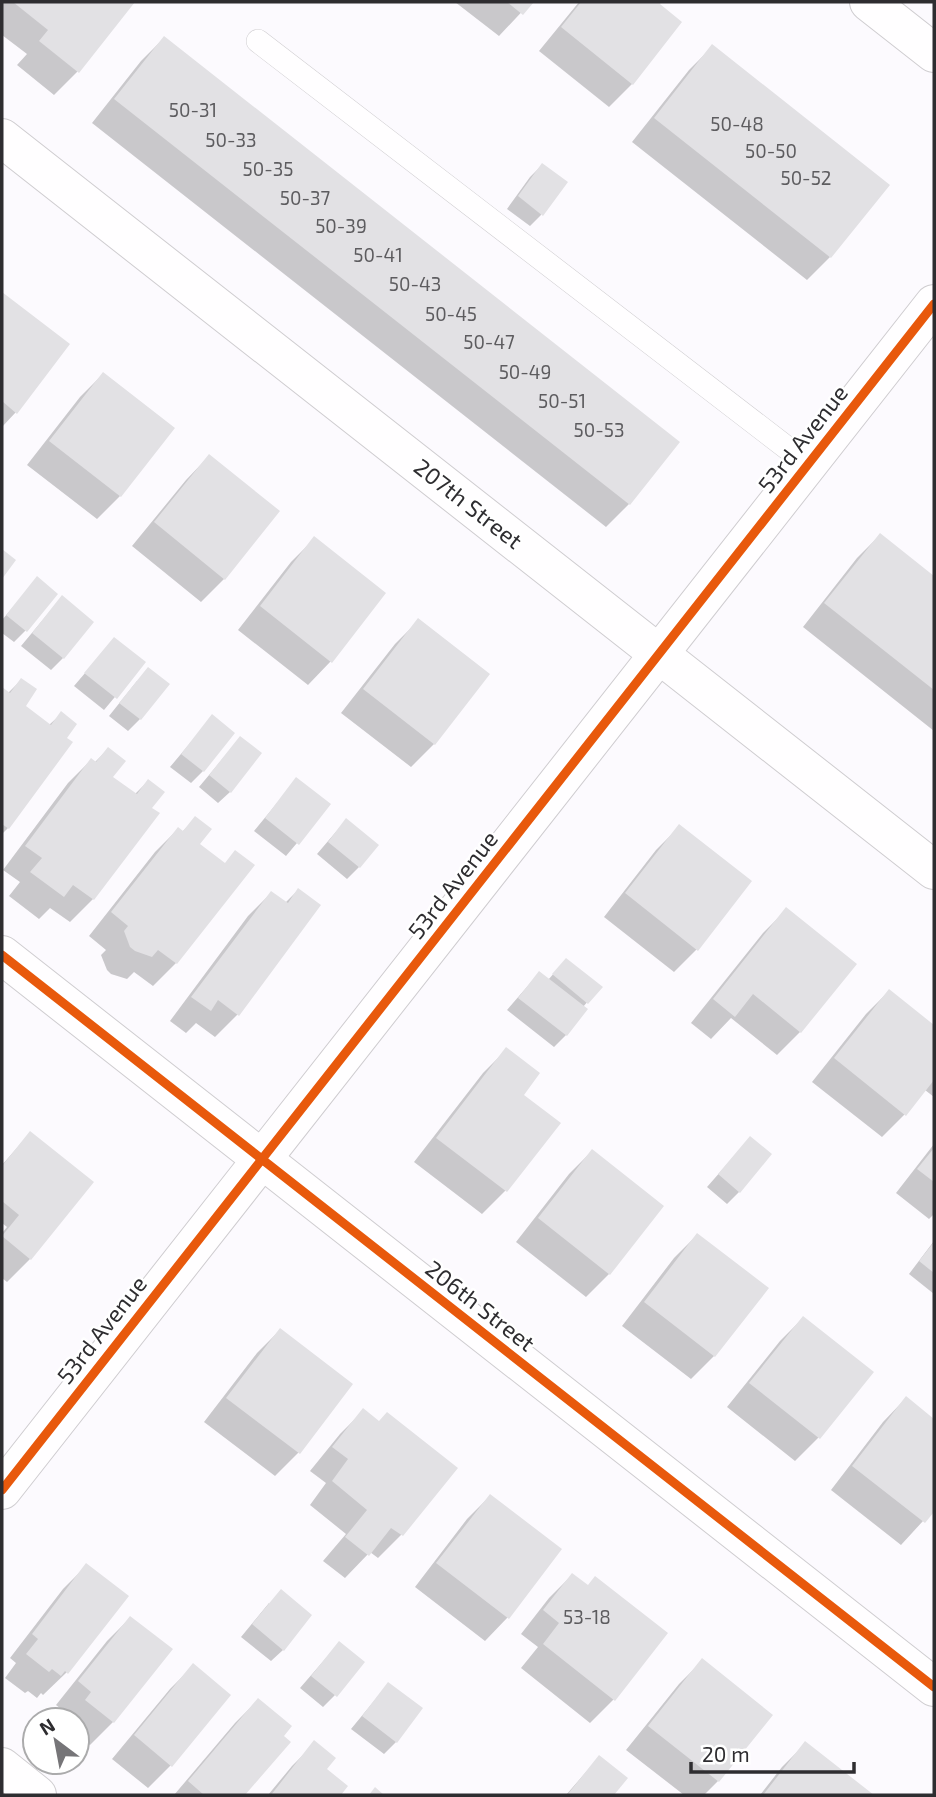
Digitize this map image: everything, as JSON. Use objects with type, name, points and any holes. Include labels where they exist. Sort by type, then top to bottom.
[{"type":"street","points":[[869,2],[934,53]]},
{"type":"street","name":"207th Street","points":[[2,138],[934,870]]},
{"type":"street","name":"53rd Avenue","points":[[2,1490],[934,303]]},
{"type":"street","name":"206th Street","points":[[2,955],[934,1687]]},
{"type":"street","points":[[2,1767],[37,1795]]},
{"type":"lane","points":[[258,41],[808,464]]},
{"type":"building","points":[[13,2],[135,2],[79,73],[39,41],[48,30]]},
{"type":"building","points":[[507,2],[534,2],[523,15]]},
{"type":"building","points":[[581,2],[661,2],[660,4],[682,22],[633,85],[561,27]]},
{"type":"building","points":[[164,36],[680,442],[630,505],[114,99]]},
{"type":"building","points":[[712,44],[890,185],[831,258],[654,118]]},
{"type":"building","points":[[542,163],[568,182],[543,216],[518,196]]},
{"type":"building","points":[[2,292],[70,344],[17,414],[2,401]]},
{"type":"building","points":[[103,372],[175,428],[121,497],[49,441]]},
{"type":"building","points":[[209,454],[280,511],[225,580],[154,522]]},
{"type":"building","points":[[880,533],[934,576],[934,690],[824,603]]},
{"type":"building","points":[[314,536],[386,593],[332,663],[260,606]]},
{"type":"building","points":[[2,549],[16,560],[2,579]]},
{"type":"building","points":[[37,576],[58,594],[27,632],[6,615]]},
{"type":"building","points":[[62,595],[94,622],[64,659],[32,633]]},
{"type":"building","points":[[418,618],[490,674],[435,745],[363,689]]},
{"type":"building","points":[[114,637],[146,662],[117,699],[84,673]]},
{"type":"building","points":[[148,667],[170,684],[141,720],[119,703]]},
{"type":"building","points":[[21,678],[37,689],[26,706],[51,725],[61,711],[77,724],[67,738],[73,742],[9,829],[2,824],[2,687],[10,693]]},
{"type":"building","points":[[212,714],[235,733],[204,772],[181,754]]},
{"type":"building","points":[[240,736],[262,753],[231,793],[209,775]]},
{"type":"building","points":[[108,747],[126,761],[113,777],[137,794],[148,779],[165,792],[152,808],[160,813],[94,900],[73,885],[64,897],[30,872],[42,858],[25,846],[91,758],[96,762]]},
{"type":"building","points":[[296,777],[331,804],[299,845],[265,818]]},
{"type":"building","points":[[195,816],[212,829],[200,844],[225,863],[235,850],[255,865],[177,964],[158,950],[152,957],[135,951],[130,947],[124,931],[128,926],[111,912],[178,827],[183,831]]},
{"type":"building","points":[[346,818],[379,845],[360,868],[328,842]]},
{"type":"building","points":[[679,824],[752,881],[698,951],[625,893]]},
{"type":"building","points":[[298,888],[321,905],[239,1016],[218,1000],[211,1011],[191,997],[271,891],[288,903]]},
{"type":"building","points":[[786,907],[857,964],[801,1033],[753,994],[735,1017],[713,999]]},
{"type":"building","points":[[566,958],[603,987],[588,1004],[552,974]]},
{"type":"building","points":[[539,971],[588,1009],[567,1036],[518,998]]},
{"type":"building","points":[[889,989],[934,1025],[934,1080],[906,1116],[834,1058]]},
{"type":"building","points":[[506,1047],[540,1073],[524,1095],[561,1123],[507,1192],[436,1138]]},
{"type":"building","points":[[30,1131],[94,1182],[31,1260],[2,1236],[19,1215],[2,1201],[2,1166]]},
{"type":"building","points":[[750,1136],[772,1154],[740,1193],[718,1174]]},
{"type":"building","points":[[934,1148],[934,1182],[917,1169]]},
{"type":"building","points":[[592,1149],[664,1206],[610,1275],[538,1218]]},
{"type":"building","points":[[697,1233],[769,1288],[715,1357],[644,1302]]},
{"type":"building","points":[[934,1242],[934,1273],[919,1261]]},
{"type":"building","points":[[803,1316],[874,1372],[820,1439],[749,1383]]},
{"type":"building","points":[[280,1328],[353,1384],[300,1454],[226,1398]]},
{"type":"building","points":[[906,1396],[934,1419],[934,1512],[925,1523],[852,1466]]},
{"type":"building","points":[[363,1408],[379,1421],[387,1412],[458,1468],[403,1536],[391,1528],[369,1556],[345,1537],[367,1510],[332,1481],[348,1459],[332,1447]]},
{"type":"building","points":[[490,1494],[562,1549],[509,1619],[436,1563]]},
{"type":"building","points":[[86,1563],[129,1596],[68,1674],[65,1671],[61,1676],[52,1669],[49,1672],[26,1654],[38,1639],[32,1634]]},
{"type":"building","points":[[572,1573],[588,1585],[595,1576],[668,1633],[615,1701],[543,1644],[559,1623],[543,1610]]},
{"type":"building","points":[[281,1589],[312,1615],[284,1651],[252,1624]]},
{"type":"building","points":[[130,1616],[173,1649],[114,1723],[85,1700],[91,1692],[78,1681]]},
{"type":"building","points":[[339,1641],[365,1662],[337,1697],[311,1676]]},
{"type":"building","points":[[702,1658],[773,1715],[719,1782],[648,1726]]},
{"type":"building","points":[[193,1663],[231,1695],[172,1767],[134,1735]]},
{"type":"building","points":[[388,1682],[423,1708],[397,1743],[362,1716]]},
{"type":"building","points":[[258,1698],[292,1726],[284,1736],[291,1742],[245,1795],[204,1795],[188,1781]]},
{"type":"building","points":[[314,1740],[336,1758],[327,1769],[348,1786],[341,1795],[271,1795]]},
{"type":"building","points":[[805,1741],[842,1770],[874,1795],[763,1795]]},
{"type":"building","points":[[599,1755],[628,1778],[614,1795],[568,1794]]},
{"type":"building","points":[[375,1787],[384,1795],[369,1795]]},
{"type":"cycle path","points":[[2,1490],[934,304]]},
{"type":"cycle path","points":[[2,955],[934,1687]]}]
